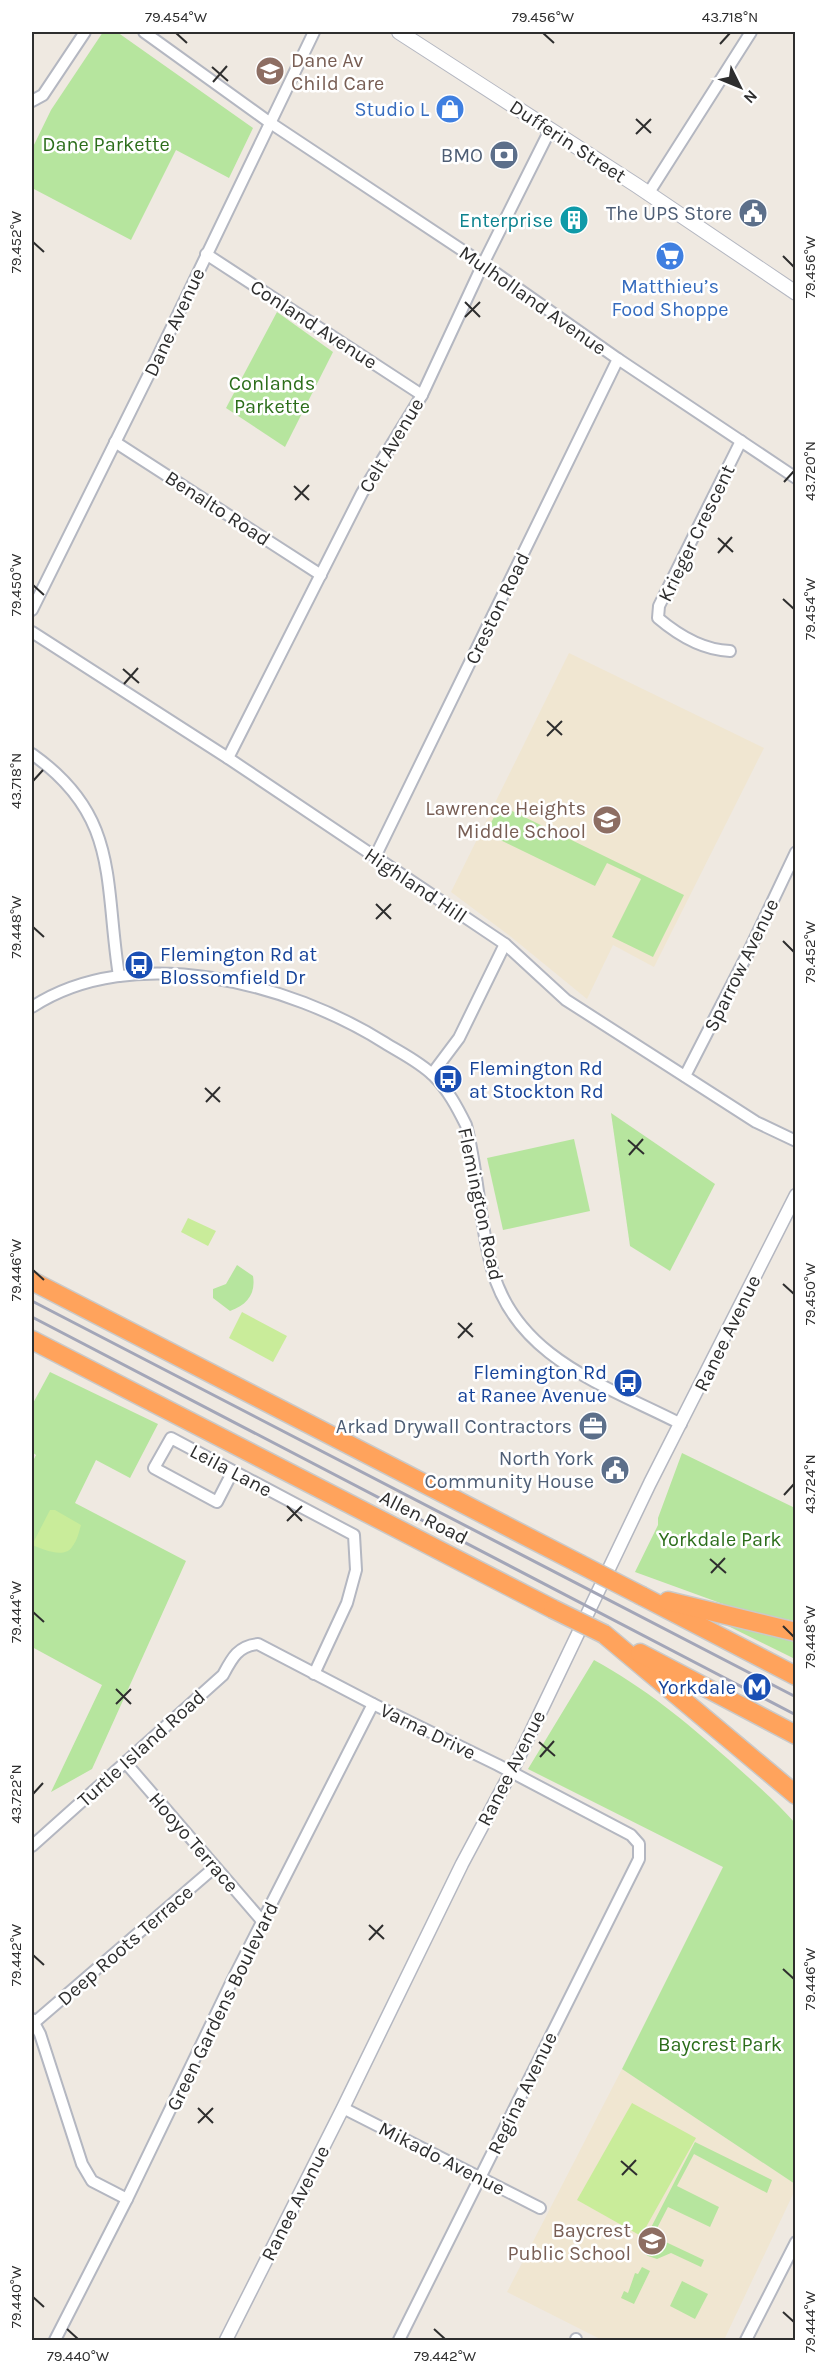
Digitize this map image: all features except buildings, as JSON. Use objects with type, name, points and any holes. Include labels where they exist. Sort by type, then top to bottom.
[{"type":"highway","name":"Allen Road","points":[[32,1281],[795,1676]]},
{"type":"highway","name":"Allen Road","points":[[32,1340],[604,1634],[795,1737]]},
{"type":"highway","points":[[642,1596],[795,1632]]},
{"type":"highway","points":[[604,1634],[795,1795]]},
{"type":"main road","name":"Dufferin Street","points":[[399,32],[795,293]]},
{"type":"street","points":[[32,101],[43,95],[85,32]]},
{"type":"street","name":"Mulholland Avenue","points":[[144,32],[269,122],[483,264],[618,359],[795,478]]},
{"type":"street","name":"Dane Avenue","points":[[32,610],[314,32]]},
{"type":"street","points":[[648,194],[751,32]]},
{"type":"street","name":"Celt Avenue","points":[[228,758],[384,454],[422,394],[483,264],[550,130]]},
{"type":"street","name":"Conland Avenue","points":[[206,254],[422,394]]},
{"type":"street","name":"Creston Road","points":[[375,857],[618,359]]},
{"type":"street","name":"Krieger Crescent","points":[[730,651],[713,651],[673,631],[658,618],[659,606],[741,441]]},
{"type":"street","name":"Benalto Road","points":[[115,442],[321,575]]},
{"type":"street","name":"Highland Hill","points":[[32,633],[228,758],[504,944],[566,1000],[756,1122],[795,1141]]},
{"type":"street","points":[[32,754],[72,788],[96,829],[106,864],[119,976]]},
{"type":"street","name":"Sparrow Avenue","points":[[685,1076],[748,953],[795,852]]},
{"type":"street","points":[[432,1074],[459,1038],[504,944]]},
{"type":"street","name":"Flemington Road","points":[[32,1007],[67,989],[119,976],[205,977],[278,993],[349,1022],[398,1050],[432,1074],[456,1105],[466,1125],[491,1265],[510,1310],[543,1349],[564,1364],[681,1425]]},
{"type":"street","name":"Ranee Avenue","points":[[226,2340],[462,1864],[511,1773],[650,1483],[795,1195]]},
{"type":"street","name":"Leila Lane","points":[[233,1471],[217,1502],[154,1468],[171,1438],[354,1535],[356,1570],[347,1603],[314,1674]]},
{"type":"street","name":"Varna Drive","points":[[246,1645],[258,1644],[631,1835],[639,1844]]},
{"type":"street","name":"Turtle Island Road","points":[[32,1846],[223,1675],[233,1656],[246,1645]]},
{"type":"street","name":"Green Gardens Boulevard","points":[[55,2340],[373,1704]]},
{"type":"street","name":"Hooyo Terrace","points":[[125,1762],[263,1922]]},
{"type":"street","name":"Regina Avenue","points":[[399,2340],[639,1859],[639,1844]]},
{"type":"street","name":"Deep Roots Terrace","points":[[33,2021],[215,1867]]},
{"type":"street","points":[[33,2021],[82,2164],[92,2181],[127,2199]]},
{"type":"street","name":"Mikado Avenue","points":[[343,2108],[540,2208]]},
{"type":"street","points":[[746,2340],[795,2242]]},
{"type":"shaded area","name":"Lawrence Heights Middle School","points":[[569,653],[764,748],[654,967],[613,945],[587,999],[510,936],[451,892]]},
{"type":"shaded area","name":"Baycrest Public School","points":[[622,2069],[795,2184],[795,2190],[724,2340],[602,2340],[507,2292]]},
{"type":"green space","name":"Dane Parkette","points":[[103,32],[117,32],[253,128],[229,178],[176,150],[131,240],[32,188],[32,149],[51,110]]},
{"type":"green space","name":"Conlands Parkette","points":[[277,312],[333,352],[285,447],[226,408]]},
{"type":"green space","points":[[500,805],[684,895],[653,957],[612,937],[641,879],[607,863],[595,886],[486,833]]},
{"type":"green space","points":[[611,1113],[715,1184],[670,1271],[630,1246]]},
{"type":"green space","points":[[574,1139],[590,1211],[503,1230],[487,1158]]},
{"type":"green space","points":[[188,1218],[216,1231],[208,1246],[181,1232]]},
{"type":"green space","points":[[237,1265],[253,1276],[254,1282],[252,1293],[246,1302],[230,1311],[213,1298],[213,1289],[226,1284]]},
{"type":"green space","points":[[242,1312],[287,1336],[273,1362],[229,1338]]},
{"type":"green space","points":[[50,1372],[158,1424],[130,1478],[96,1460],[75,1503],[186,1561],[92,1769],[51,1792],[102,1685],[32,1647],[32,1463],[36,1455],[32,1452],[32,1405]]},
{"type":"green space","name":"Yorkdale Park","points":[[682,1453],[795,1508],[795,1621],[745,1612],[635,1572],[658,1525],[658,1518]]},
{"type":"green space","points":[[50,1510],[55,1510],[81,1525],[75,1542],[68,1551],[58,1553],[32,1545]]},
{"type":"green space","points":[[724,1624],[795,1636],[795,1659],[793,1658]]},
{"type":"green space","name":"Baycrest Park","points":[[594,1660],[630,1682],[680,1718],[754,1782],[795,1823],[795,2184],[622,2069],[723,1867],[528,1769]]},
{"type":"green space","points":[[632,2103],[696,2138],[641,2236],[577,2200]]},
{"type":"green space","points":[[695,2142],[772,2180],[767,2193],[694,2154],[677,2186],[719,2207],[710,2227],[668,2207],[653,2236],[704,2260],[701,2267],[671,2253],[657,2259],[648,2256],[640,2249]]},
{"type":"green space","points":[[642,2267],[650,2271],[634,2304],[621,2298],[624,2291],[628,2293],[635,2273],[638,2274]]},
{"type":"green space","points":[[682,2281],[708,2294],[695,2319],[670,2306]]},
{"type":"railway","points":[[32,1301],[796,1697]]},
{"type":"railway","points":[[32,1317],[796,1715]]},
{"type":"place","name":"Dane Av Child Care","points":[[270,71]]},
{"type":"place","name":"Studio L","points":[[450,109]]},
{"type":"place","name":"BMO","points":[[504,155]]},
{"type":"place","name":"The UPS Store","points":[[753,213]]},
{"type":"place","name":"Enterprise","points":[[574,220]]},
{"type":"place","name":"Matthieu’s Food Shoppe","points":[[670,256]]},
{"type":"place","name":"Lawrence Heights Middle School","points":[[607,820]]},
{"type":"place","name":"Flemington Rd at Blossomfield Dr","points":[[139,965]]},
{"type":"place","name":"Flemington Rd at Stockton Rd","points":[[448,1079]]},
{"type":"place","name":"Flemington Rd at Ranee Avenue","points":[[628,1383]]},
{"type":"place","name":"Arkad Drywall Contractors","points":[[593,1426]]},
{"type":"place","name":"North York Community House","points":[[615,1470]]},
{"type":"place","name":"Yorkdale","points":[[757,1687]]},
{"type":"place","name":"Baycrest Public School","points":[[652,2241]]}]
